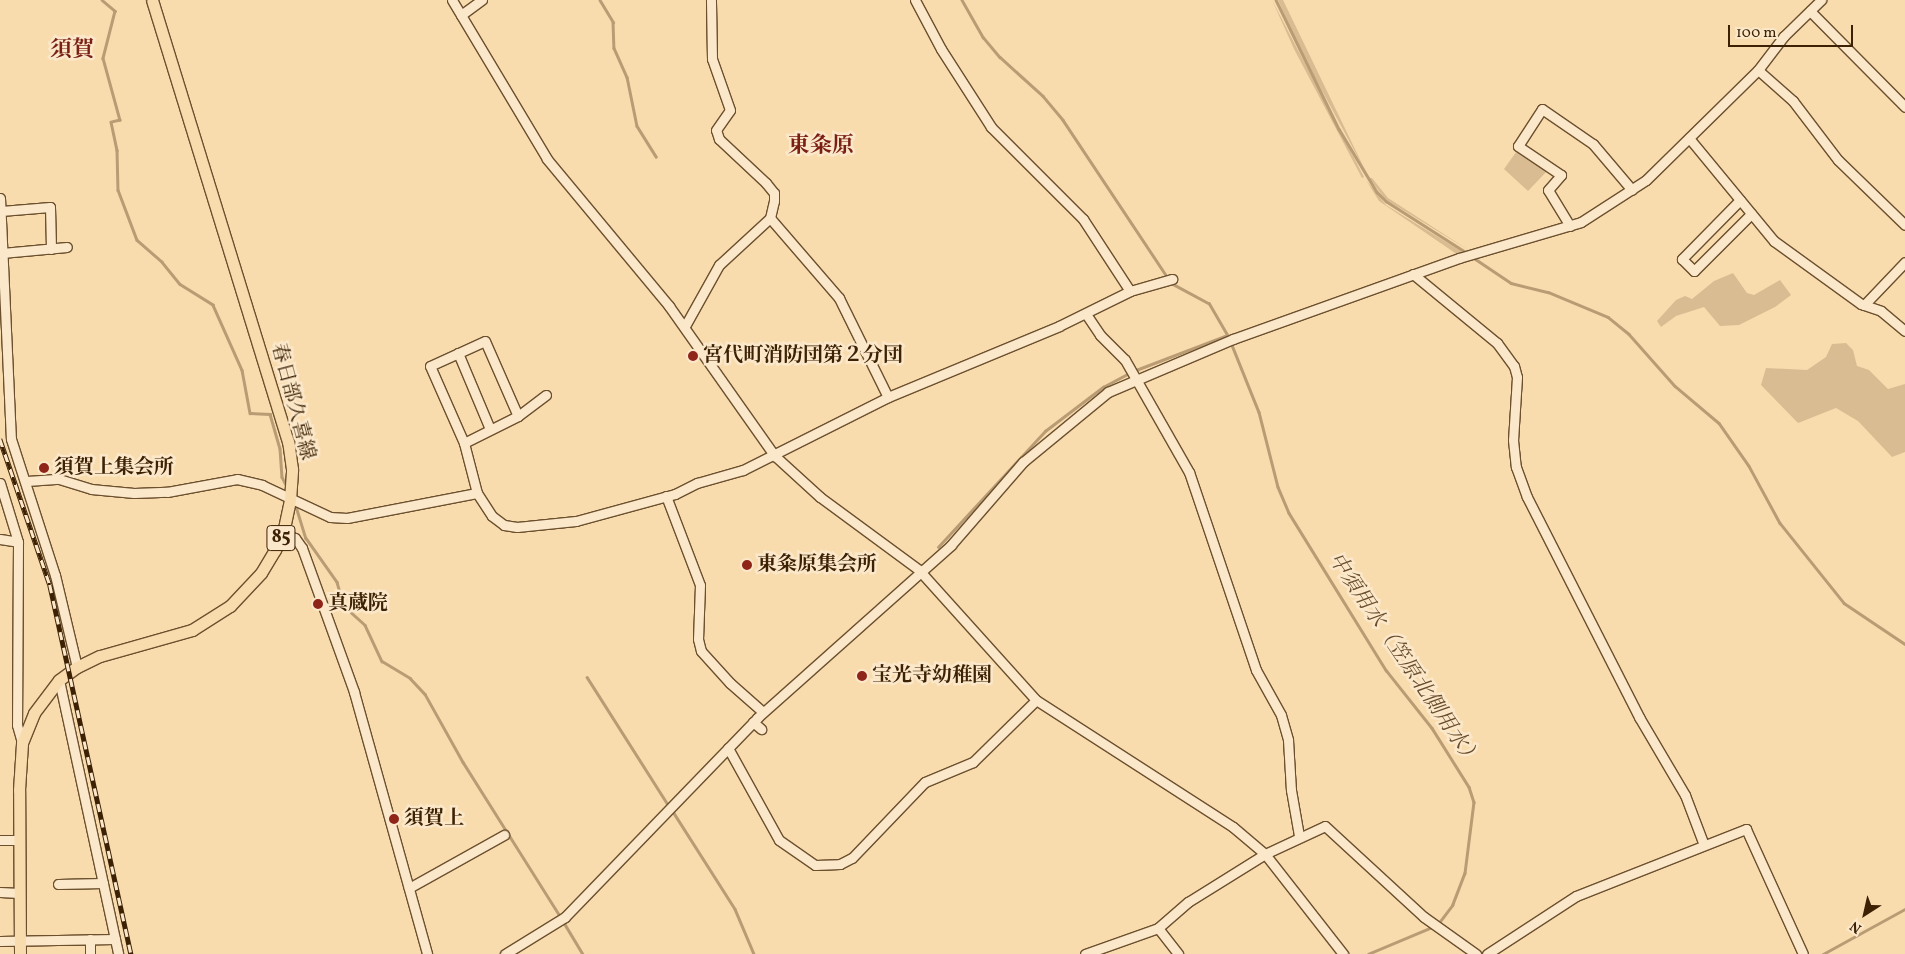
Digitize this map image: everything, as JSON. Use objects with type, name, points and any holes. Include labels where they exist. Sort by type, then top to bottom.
[{"type":"main road","name":"春日部久喜線","points":[[20,954],[19,840],[22,742],[34,712],[59,680],[77,667],[100,656],[192,630],[211,620],[248,590],[261,573],[283,533],[290,500],[292,469],[288,442],[152,0]]},
{"type":"street","points":[[452,0],[547,159],[685,326],[775,456],[820,497],[919,570],[1036,700],[1233,827],[1265,854],[1343,954]]},
{"type":"street","points":[[461,15],[482,0]]},
{"type":"street","points":[[685,326],[719,265],[770,218],[774,193],[727,148],[716,130],[730,110],[712,59],[711,0]]},
{"type":"street","points":[[915,0],[941,49],[991,127],[1083,219],[1130,291]]},
{"type":"street","points":[[505,954],[565,917],[763,712],[970,526],[1023,462],[1090,406],[1134,378],[1233,339],[1459,258],[1570,226],[1608,208],[1632,190],[1689,138],[1758,70],[1784,36],[1821,0]]},
{"type":"street","points":[[1810,11],[1905,107]]},
{"type":"street","points":[[1758,70],[1793,101],[1838,160],[1905,226]]},
{"type":"street","points":[[1570,226],[1548,190],[1560,175],[1518,146],[1542,109],[1593,144],[1632,190]]},
{"type":"street","points":[[1689,138],[1774,241],[1864,306],[1881,311],[1905,331]]},
{"type":"street","points":[[0,198],[3,338],[11,440],[27,481],[77,667]]},
{"type":"street","points":[[1740,200],[1682,259],[1694,271],[1751,214]]},
{"type":"street","points":[[1,211],[50,207],[51,249]]},
{"type":"street","points":[[770,218],[838,298],[888,398]]},
{"type":"street","points":[[2,253],[68,247]]},
{"type":"street","points":[[1864,306],[1905,262]]},
{"type":"street","points":[[1413,274],[1497,343],[1514,366],[1517,377],[1513,440],[1516,467],[1527,497],[1639,716],[1685,795],[1704,845]]},
{"type":"street","points":[[518,416],[485,341],[430,366],[464,443],[477,493],[492,516],[504,525],[516,527],[576,521],[666,496],[775,456],[888,398],[1086,314],[1130,291],[1172,279]]},
{"type":"street","points":[[1086,314],[1100,335],[1125,360],[1189,472],[1256,670],[1280,715],[1288,740],[1291,790],[1299,836]]},
{"type":"street","points":[[458,353],[490,429]]},
{"type":"street","points":[[464,443],[518,416],[546,395]]},
{"type":"street","points":[[27,481],[59,479],[91,489],[134,494],[167,492],[237,479],[262,485],[290,500],[330,517],[347,518],[477,493]]},
{"type":"street","points":[[0,483],[18,542],[17,725],[22,742]]},
{"type":"street","points":[[666,496],[700,585],[698,639],[701,651],[730,684],[763,712]]},
{"type":"street","points":[[283,533],[294,538],[302,548],[354,692],[428,954]]},
{"type":"street","points":[[0,539],[18,542]]},
{"type":"street","points":[[59,680],[118,954]]},
{"type":"street","points":[[728,748],[779,840],[815,865],[840,864],[852,858],[925,782],[973,762],[1036,700]]},
{"type":"street","points":[[753,722],[762,729]]},
{"type":"street","points":[[1085,954],[1158,928],[1188,902],[1265,854],[1299,836],[1325,826],[1424,917],[1476,954]]},
{"type":"street","points":[[1487,954],[1576,896],[1746,830],[1803,954]]},
{"type":"street","points":[[409,888],[504,835]]},
{"type":"street","points":[[0,840],[19,840]]},
{"type":"street","points":[[58,884],[103,883]]},
{"type":"street","points":[[0,892],[19,893]]},
{"type":"street","points":[[1158,928],[1178,954]]},
{"type":"street","points":[[90,939],[90,954]]},
{"type":"street","points":[[0,941],[115,939]]},
{"type":"shaded area","points":[[1272,0],[1364,177],[1362,178],[1294,49]]},
{"type":"shaded area","points":[[1278,0],[1283,0],[1367,174],[1300,50]]},
{"type":"shaded area","points":[[1519,148],[1549,169],[1528,191],[1504,169]]},
{"type":"shaded area","points":[[1369,178],[1372,178],[1388,198],[1470,251],[1385,199]]},
{"type":"shaded area","points":[[1366,180],[1386,205],[1464,253],[1458,255],[1379,201]]},
{"type":"shaded area","points":[[1733,273],[1747,293],[1754,295],[1780,280],[1791,295],[1775,307],[1739,325],[1720,326],[1704,307],[1676,316],[1661,327],[1657,321],[1676,300],[1685,296],[1692,299],[1714,281]]},
{"type":"shaded area","points":[[1846,343],[1853,350],[1857,366],[1869,370],[1888,389],[1905,384],[1905,452],[1892,457],[1858,421],[1836,408],[1798,423],[1761,385],[1766,368],[1807,370],[1826,357],[1832,344]]},
{"type":"waterway","points":[[102,0],[115,11],[103,58],[120,120],[111,122],[117,150],[118,190],[137,240],[162,262],[180,284],[213,305],[242,370],[250,413],[270,414],[280,449],[282,477],[287,487]]},
{"type":"waterway","points":[[600,0],[613,22],[614,48],[627,77],[637,126],[656,157]]},
{"type":"waterway","name":"中須用水（笠原北側用水）","points":[[962,0],[983,37],[1000,57],[1043,96],[1063,120],[1166,275]]},
{"type":"waterway","points":[[1276,0],[1339,129],[1377,192],[1386,201],[1467,253]]},
{"type":"waterway","points":[[1471,256],[1511,283],[1548,292],[1608,317],[1629,334],[1675,386],[1719,423],[1749,466],[1780,523],[1844,603],[1905,644]]},
{"type":"waterway","points":[[1136,370],[1227,335],[1209,304],[1172,284]]},
{"type":"waterway","name":"中須用水（笠原北側用水）","points":[[1232,345],[1259,412],[1278,487],[1289,513],[1386,670],[1432,728],[1469,787],[1474,802],[1465,873],[1453,905],[1438,925],[1369,954]]},
{"type":"waterway","points":[[938,547],[1045,431],[1103,387],[1126,375]]},
{"type":"waterway","points":[[295,503],[306,538],[337,582],[344,606],[365,625],[382,661],[410,678],[425,694],[463,762],[560,916]]},
{"type":"waterway","points":[[587,677],[669,806]]},
{"type":"waterway","points":[[672,810],[735,909],[754,954]]},
{"type":"waterway","points":[[1823,954],[1905,909]]},
{"type":"waterway","points":[[563,921],[583,954]]},
{"type":"railway","points":[[0,439],[50,585],[131,954]]},
{"type":"place","name":"宮代町消防団第２分団","points":[[693,356]]},
{"type":"place","name":"須賀上集会所","points":[[44,468]]},
{"type":"place","name":"東粂原集会所","points":[[747,565]]},
{"type":"place","name":"真蔵院","points":[[318,604]]},
{"type":"place","name":"宝光寺幼稚園","points":[[862,676]]},
{"type":"place","name":"須賀上","points":[[394,819]]},
{"type":"district","name":"須賀","points":[[72,51]]},
{"type":"district","name":"東粂原","points":[[821,147]]}]
